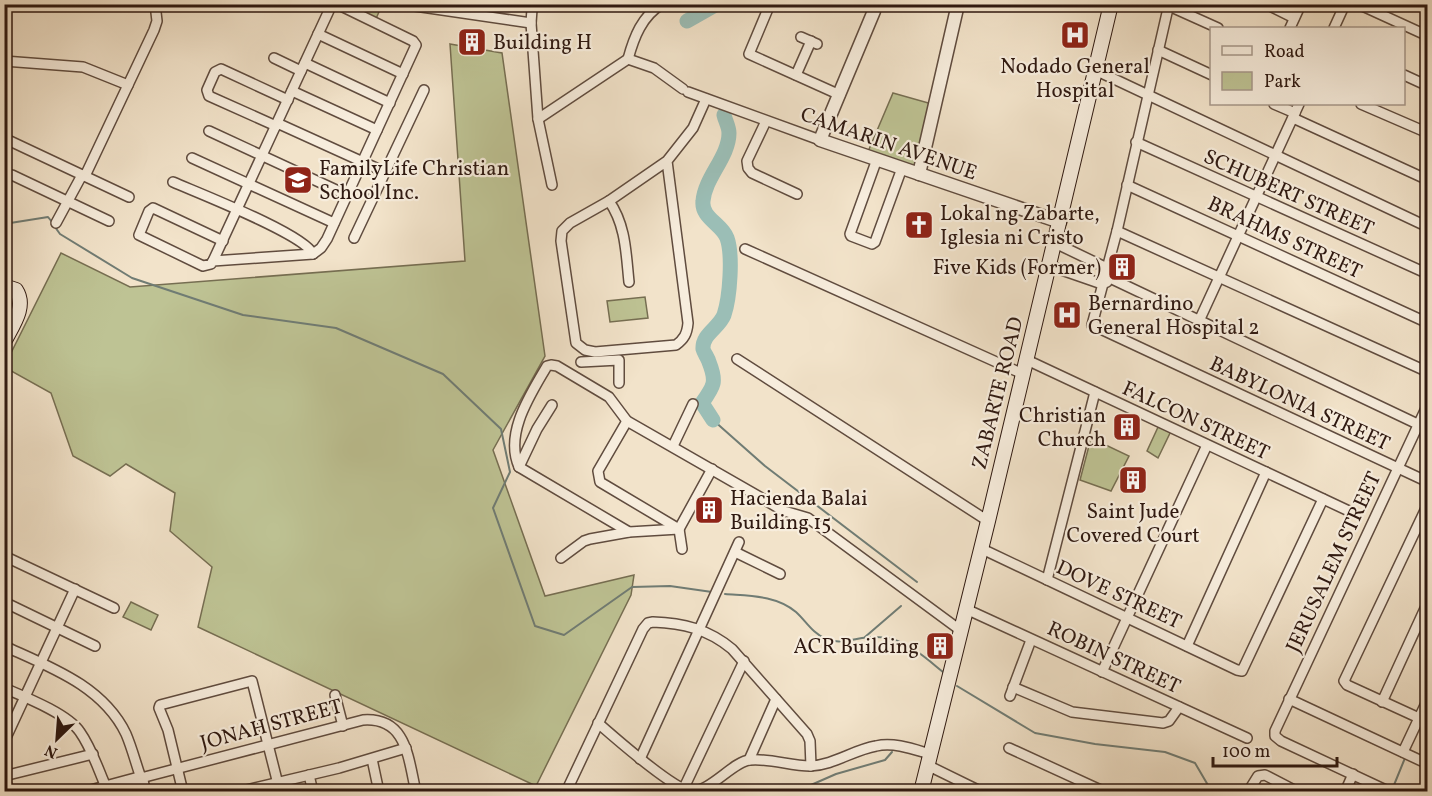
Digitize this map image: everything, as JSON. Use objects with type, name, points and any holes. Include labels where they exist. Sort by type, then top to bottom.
[{"type":"main road","name":"ZABARTE ROAD","points":[[921,792],[1050,266],[1111,4]]},
{"type":"main road","points":[[4,286],[16,290],[21,301],[4,342]]},
{"type":"street","points":[[56,223],[83,176],[154,30],[157,21],[155,4]]},
{"type":"street","points":[[223,241],[153,208],[149,211],[139,232],[140,237],[203,266],[211,264],[223,241],[332,4]]},
{"type":"street","points":[[213,261],[313,254],[321,248],[334,223],[416,42],[338,4]]},
{"type":"street","points":[[401,4],[531,23]]},
{"type":"street","points":[[538,118],[628,59],[641,25],[653,10],[662,4]]},
{"type":"street","points":[[770,4],[749,54],[840,95]]},
{"type":"street","points":[[820,140],[874,11],[874,4]]},
{"type":"street","points":[[919,174],[958,4]]},
{"type":"street","points":[[1266,4],[1294,18]]},
{"type":"street","points":[[1290,27],[1301,4]]},
{"type":"street","points":[[1334,27],[1345,4]]},
{"type":"street","points":[[1358,4],[1428,36]]},
{"type":"street","points":[[1107,281],[1107,268],[1169,5],[1216,27]]},
{"type":"street","points":[[532,9],[538,118],[552,185]]},
{"type":"street","points":[[318,34],[403,74]]},
{"type":"street","points":[[796,75],[814,42],[801,37]]},
{"type":"street","points":[[1158,50],[1210,74]]},
{"type":"street","points":[[274,58],[303,67],[390,103]]},
{"type":"street","name":"CAMARIN AVENUE","points":[[628,59],[654,68],[685,90],[766,122],[1060,222]]},
{"type":"street","points":[[4,61],[83,67],[128,85]]},
{"type":"street","points":[[377,130],[221,69],[215,72],[207,90],[209,96],[385,172]]},
{"type":"street","points":[[1095,70],[1275,157],[1428,227]]},
{"type":"street","points":[[1405,75],[1428,86]]},
{"type":"street","points":[[354,238],[424,90]]},
{"type":"street","points":[[618,355],[585,350],[576,343],[561,241],[562,231],[570,223],[609,201],[667,161],[693,128],[709,100]]},
{"type":"street","points":[[1276,105],[1428,180]]},
{"type":"street","points":[[1199,321],[1299,105]]},
{"type":"street","points":[[1363,105],[1428,133]]},
{"type":"street","points":[[766,122],[747,161],[748,168],[752,173],[797,194]]},
{"type":"street","points":[[208,131],[347,195]]},
{"type":"street","points":[[10,141],[129,197]]},
{"type":"street","name":"SCHUBERT STREET","points":[[1136,142],[1428,274]]},
{"type":"street","points":[[192,158],[334,223]]},
{"type":"street","points":[[877,159],[850,234],[872,244],[875,242],[902,168]]},
{"type":"street","points":[[581,362],[676,345],[683,340],[687,332],[688,323],[667,161]]},
{"type":"street","points":[[12,175],[109,221]]},
{"type":"street","points":[[173,182],[282,232],[307,245],[313,254]]},
{"type":"street","name":"BRAHMS STREET","points":[[1127,185],[1428,322]]},
{"type":"street","points":[[609,201],[618,214],[624,235],[629,282]]},
{"type":"street","points":[[1117,231],[1428,372]]},
{"type":"street","points":[[1055,243],[1107,268]]},
{"type":"street","name":"FALCON STREET","points":[[745,249],[1025,367],[1095,392],[1351,512]]},
{"type":"street","points":[[1050,266],[1107,281],[1199,321],[1428,429]]},
{"type":"street","name":"BABYLONIA STREET","points":[[1107,281],[1092,324],[1428,482]]},
{"type":"street","points":[[618,355],[619,383]]},
{"type":"street","points":[[737,359],[988,521]]},
{"type":"street","points":[[629,532],[519,467],[515,454],[519,417],[546,366],[557,366],[609,397],[627,422],[673,446],[784,512],[808,518],[960,630]]},
{"type":"street","points":[[1047,580],[1095,392]]},
{"type":"street","points":[[673,446],[693,404]]},
{"type":"street","name":"JERUSALEM STREET","points":[[1353,774],[1275,736],[1275,731],[1428,404]]},
{"type":"street","points":[[519,467],[537,429],[552,405]]},
{"type":"street","points":[[627,422],[598,471],[597,477],[600,482],[679,529]]},
{"type":"street","points":[[1102,672],[1207,444]]},
{"type":"street","points":[[682,549],[679,529],[712,470]]},
{"type":"street","points":[[1187,646],[1266,472]]},
{"type":"street","name":"DOVE STREET","points":[[980,548],[1237,670],[1242,670],[1323,499]]},
{"type":"street","points":[[1419,718],[1347,685],[1344,681],[1428,504]]},
{"type":"street","points":[[1418,524],[1428,529]]},
{"type":"street","points":[[561,558],[584,541],[629,532],[679,529]]},
{"type":"street","points":[[640,759],[737,547],[780,574]]},
{"type":"street","points":[[4,556],[114,608]]},
{"type":"street","points":[[4,742],[75,589]]},
{"type":"street","points":[[4,602],[95,646]]},
{"type":"street","points":[[1382,702],[1428,602]]},
{"type":"street","name":"ROBIN STREET","points":[[966,609],[1247,738]]},
{"type":"street","points":[[566,792],[645,625],[657,622],[700,629],[720,639],[744,661],[807,734],[810,741],[811,766]]},
{"type":"street","points":[[1031,640],[1012,691],[1072,712],[1163,723],[1169,721],[1179,707]]},
{"type":"street","points":[[4,646],[87,687],[116,717],[126,735],[144,792]]},
{"type":"street","points":[[682,790],[744,661]]},
{"type":"street","points":[[183,792],[160,705],[252,681],[279,787]]},
{"type":"street","points":[[4,688],[51,710],[79,730],[93,754],[106,787]]},
{"type":"street","points":[[335,695],[344,726]]},
{"type":"street","points":[[598,723],[640,759],[682,790],[698,790],[749,760],[776,699]]},
{"type":"street","points":[[1289,699],[1428,764]]},
{"type":"street","points":[[1403,752],[1428,699]]},
{"type":"street","name":"JONAH STREET","points":[[89,792],[363,720],[377,719],[392,725],[401,736],[416,792]]},
{"type":"street","points":[[749,760],[811,766],[876,746],[905,747],[982,792]]},
{"type":"street","points":[[245,791],[279,787],[309,775],[406,748]]},
{"type":"street","points":[[1009,748],[1105,792]]},
{"type":"street","points":[[9,792],[5,776],[93,754]]},
{"type":"street","points":[[372,759],[379,792]]},
{"type":"street","points":[[1345,792],[1353,774],[1390,792]]},
{"type":"street","points":[[309,775],[313,792]]},
{"type":"street","points":[[1248,792],[1258,776],[1265,775],[1298,792]]},
{"type":"green space","points":[[346,5],[382,5],[375,21]]},
{"type":"green space","points":[[450,44],[502,53],[545,356],[493,450],[545,596],[634,575],[631,595],[536,786],[198,627],[212,567],[170,531],[175,493],[126,464],[110,476],[73,456],[51,393],[4,367],[61,253],[130,287],[465,261]]},
{"type":"green space","points":[[893,93],[932,104],[917,171],[867,154]]},
{"type":"green space","points":[[645,297],[648,318],[610,322],[607,301]]},
{"type":"green space","points":[[1159,425],[1171,431],[1158,458],[1147,451]]},
{"type":"green space","points":[[1091,438],[1129,456],[1111,491],[1080,480]]},
{"type":"green space","points":[[131,602],[158,615],[151,630],[123,617]]},
{"type":"waterway","points":[[687,21],[717,4]]},
{"type":"waterway","points":[[713,420],[702,403],[713,384],[703,344],[724,315],[729,287],[730,255],[727,238],[705,212],[703,201],[708,184],[728,142],[729,131],[724,115]]},
{"type":"waterway","points":[[4,224],[48,217],[52,222]]},
{"type":"waterway","points":[[55,227],[60,234],[132,278],[243,315],[336,328],[443,374],[501,429],[510,472],[493,508],[535,626],[564,635],[632,587],[670,586],[712,592]]},
{"type":"waterway","points":[[713,420],[765,466],[917,582]]},
{"type":"waterway","points":[[725,594],[762,597],[780,602],[796,612],[817,634],[826,639],[844,641],[875,637],[897,641],[916,650],[943,672]]},
{"type":"waterway","points":[[865,637],[901,606]]},
{"type":"waterway","points":[[957,686],[1035,733],[1095,744],[1165,752],[1195,763],[1212,792]]},
{"type":"waterway","points":[[795,792],[836,774],[885,760],[892,752]]},
{"type":"waterway","points":[[1394,785],[1405,758]]},
{"type":"place","name":"Nodado General Hospital","points":[[1075,35]]},
{"type":"place","name":"Building H","points":[[472,42]]},
{"type":"place","name":"FamilyLife Christian School Inc.","points":[[298,180]]},
{"type":"place","name":"Lokal ng Zabarte, Iglesia ni Cristo","points":[[919,225]]},
{"type":"place","name":"Five Kids (Former)","points":[[1122,267]]},
{"type":"place","name":"Bernardino General Hospital 2","points":[[1067,315]]},
{"type":"place","name":"Christian Church","points":[[1127,427]]},
{"type":"place","name":"Saint Jude Covered Court","points":[[1133,480]]},
{"type":"place","name":"Hacienda Balai Building 15","points":[[709,510]]},
{"type":"place","name":"ACR Building","points":[[940,646]]}]
